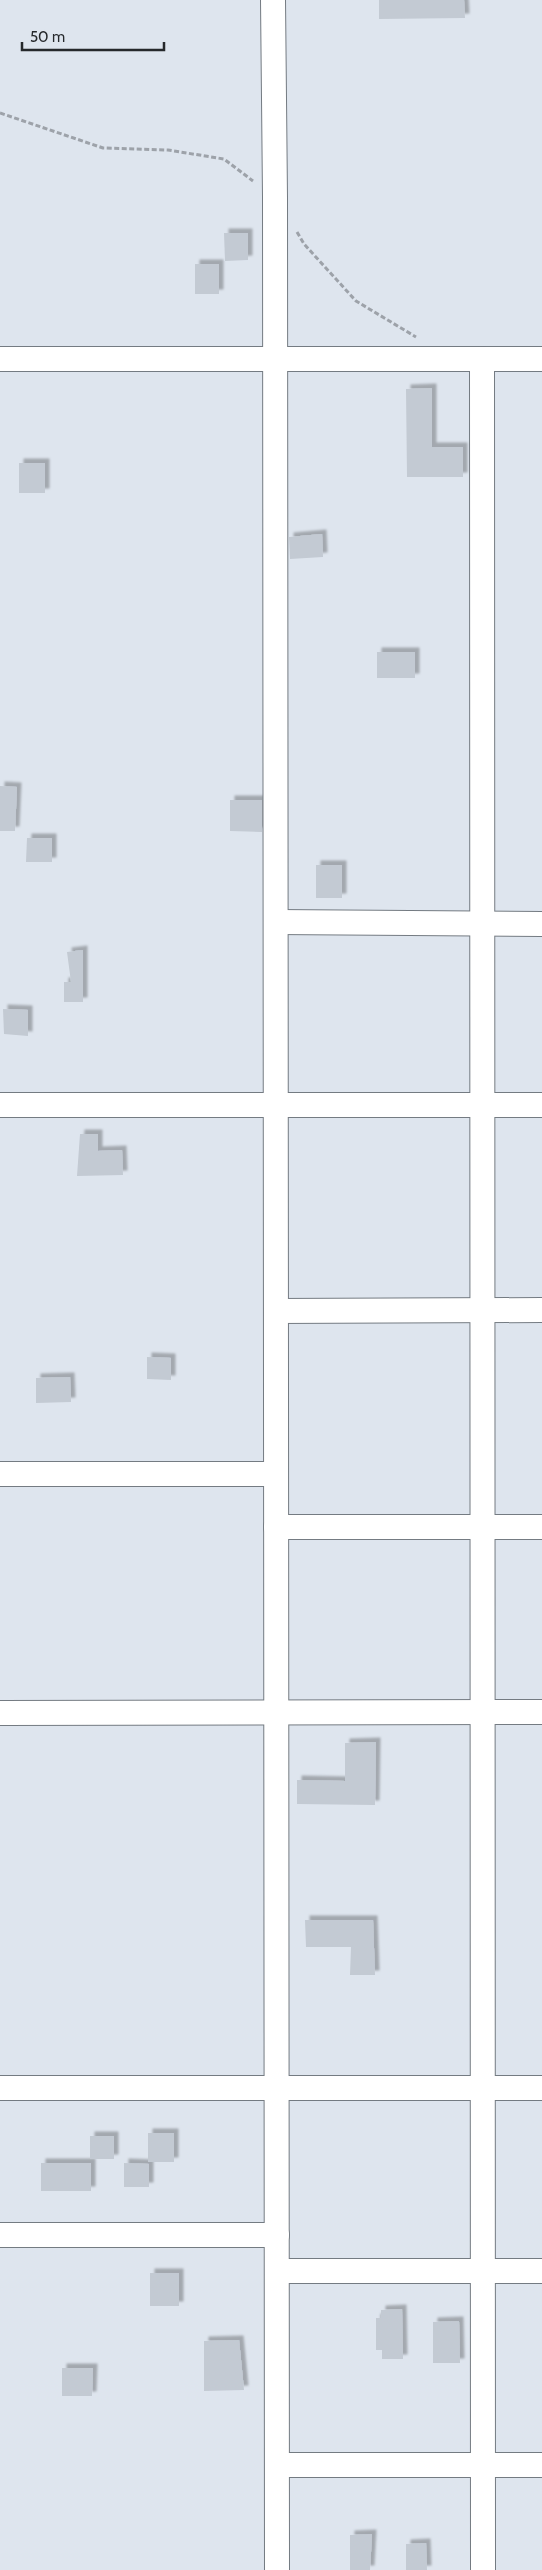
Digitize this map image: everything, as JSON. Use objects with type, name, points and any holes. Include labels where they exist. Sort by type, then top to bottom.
[{"type":"street","points":[[273,0],[275,197],[277,2570]]},
{"type":"street","points":[[0,359],[542,359]]},
{"type":"street","points":[[482,359],[483,2570]]},
{"type":"street","points":[[276,922],[542,924]]},
{"type":"street","points":[[0,1105],[542,1105]]},
{"type":"street","points":[[276,1310],[542,1310]]},
{"type":"street","points":[[0,1474],[276,1474]]},
{"type":"street","points":[[276,1528],[542,1528]]},
{"type":"street","points":[[0,1713],[542,1712]]},
{"type":"street","points":[[0,2088],[542,2088]]},
{"type":"street","points":[[0,2236],[277,2235]]},
{"type":"street","points":[[277,2271],[542,2271]]},
{"type":"street","points":[[277,2465],[542,2465]]},
{"type":"path","points":[[0,113],[103,148],[168,150],[224,159],[275,197]]},
{"type":"path","points":[[295,229],[304,244],[356,301],[421,340]]},
{"type":"building","points":[[379,0],[464,0],[465,18],[379,19]]},
{"type":"building","points":[[224,233],[248,233],[248,260],[225,261]]},
{"type":"building","points":[[195,264],[219,264],[219,294],[195,294]]},
{"type":"building","points":[[432,388],[432,447],[463,447],[463,477],[407,477],[406,389]]},
{"type":"building","points":[[19,463],[45,463],[45,493],[19,493]]},
{"type":"building","points":[[322,534],[323,557],[290,559],[289,537]]},
{"type":"building","points":[[377,652],[415,652],[415,678],[377,678]]},
{"type":"building","points":[[0,786],[17,787],[15,831],[0,831]]},
{"type":"building","points":[[230,800],[262,800],[262,832],[230,831]]},
{"type":"building","points":[[27,838],[52,838],[52,862],[26,862]]},
{"type":"building","points":[[316,865],[342,865],[342,898],[316,898]]},
{"type":"building","points":[[83,950],[83,1002],[64,1002],[64,982],[71,982],[67,952]]},
{"type":"building","points":[[3,1009],[28,1010],[28,1036],[4,1034]]},
{"type":"building","points":[[80,1134],[98,1134],[98,1151],[122,1150],[123,1175],[77,1176]]},
{"type":"building","points":[[147,1357],[171,1358],[171,1380],[147,1379]]},
{"type":"building","points":[[70,1377],[71,1402],[36,1403],[36,1378]]},
{"type":"building","points":[[376,1742],[375,1805],[297,1804],[297,1780],[345,1781],[345,1743]]},
{"type":"building","points":[[305,1920],[373,1920],[375,1975],[350,1975],[351,1947],[306,1947]]},
{"type":"building","points":[[148,2133],[174,2133],[174,2162],[148,2162]]},
{"type":"building","points":[[90,2136],[114,2136],[114,2159],[90,2159]]},
{"type":"building","points":[[41,2163],[91,2163],[91,2191],[41,2191]]},
{"type":"building","points":[[124,2163],[149,2164],[149,2187],[124,2187]]},
{"type":"building","points":[[150,2273],[179,2273],[179,2306],[150,2306]]},
{"type":"building","points":[[402,2309],[403,2359],[382,2359],[382,2350],[376,2350],[376,2318],[381,2318],[381,2310]]},
{"type":"building","points":[[459,2321],[460,2363],[433,2363],[433,2322]]},
{"type":"building","points":[[239,2340],[244,2390],[204,2391],[204,2341]]},
{"type":"building","points":[[62,2368],[93,2368],[92,2396],[62,2396]]},
{"type":"building","points":[[372,2534],[370,2570],[350,2570],[350,2535]]},
{"type":"building","points":[[426,2543],[427,2570],[406,2570],[406,2544]]}]
